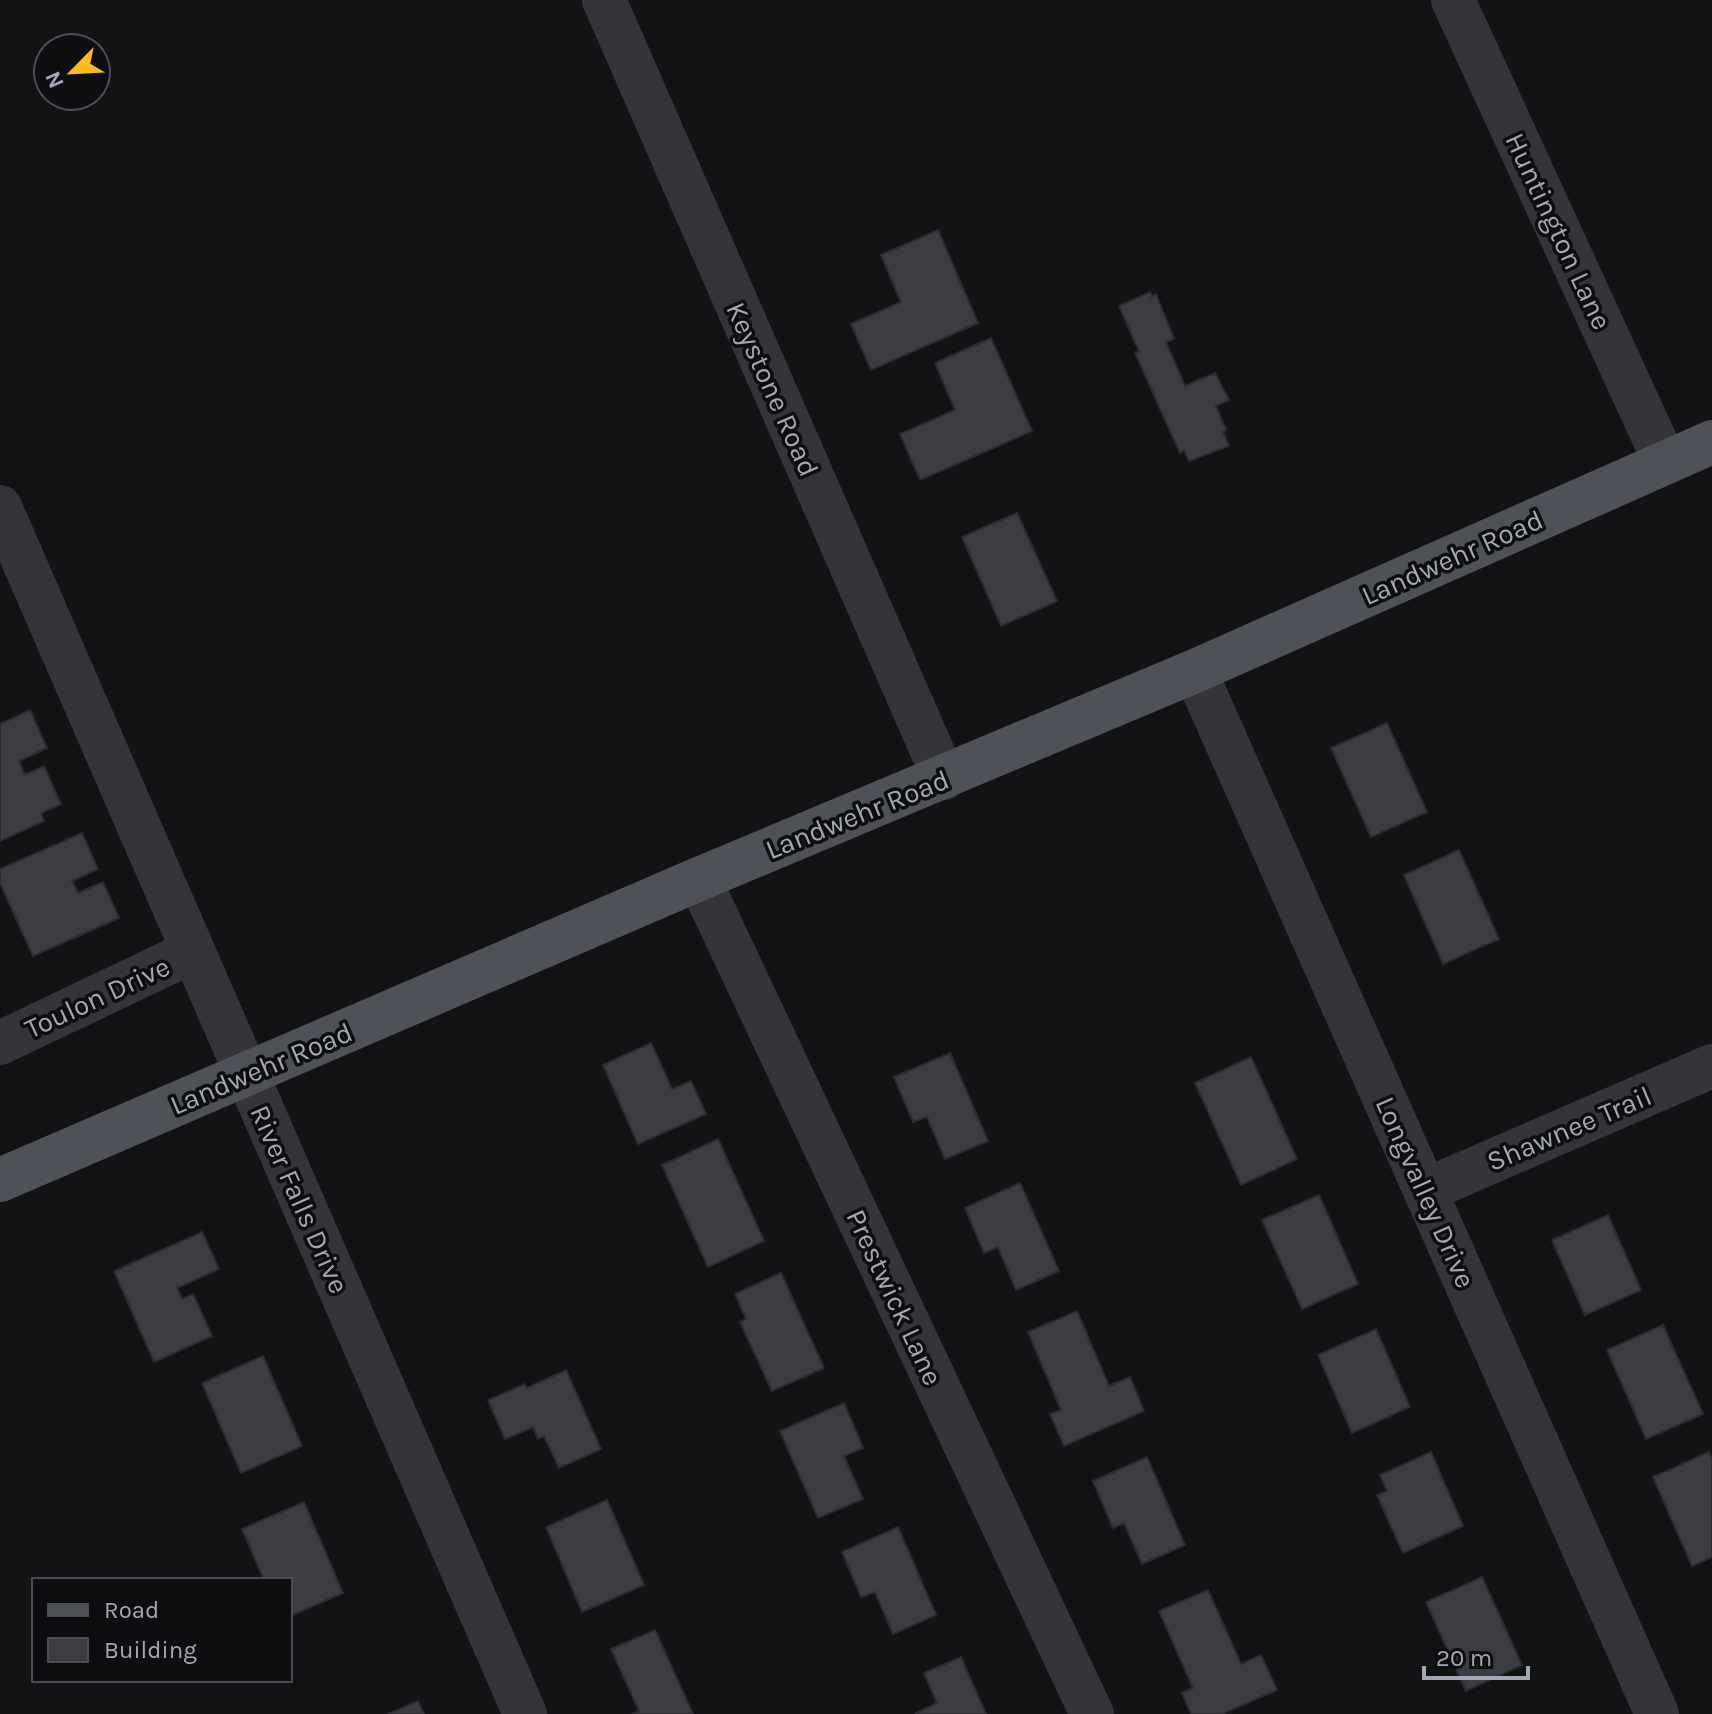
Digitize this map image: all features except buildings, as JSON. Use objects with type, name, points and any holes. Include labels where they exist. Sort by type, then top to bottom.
[{"type":"main road","name":"Landwehr Road","points":[[0,1180],[699,879],[1195,671],[1712,442]]},
{"type":"street","name":"Keystone Road","points":[[604,0],[944,778]]},
{"type":"street","name":"Huntington Lane","points":[[1453,0],[1665,462]]},
{"type":"street","name":"River Falls Drive","points":[[0,507],[525,1714]]},
{"type":"street","name":"Longvalley Drive","points":[[1195,671],[1657,1714]]},
{"type":"street","name":"Prestwick Lane","points":[[699,879],[1092,1714]]},
{"type":"street","name":"Toulon Drive","points":[[0,1043],[193,951]]},
{"type":"street","name":"Shawnee Trail","points":[[1426,1190],[1712,1066]]}]
